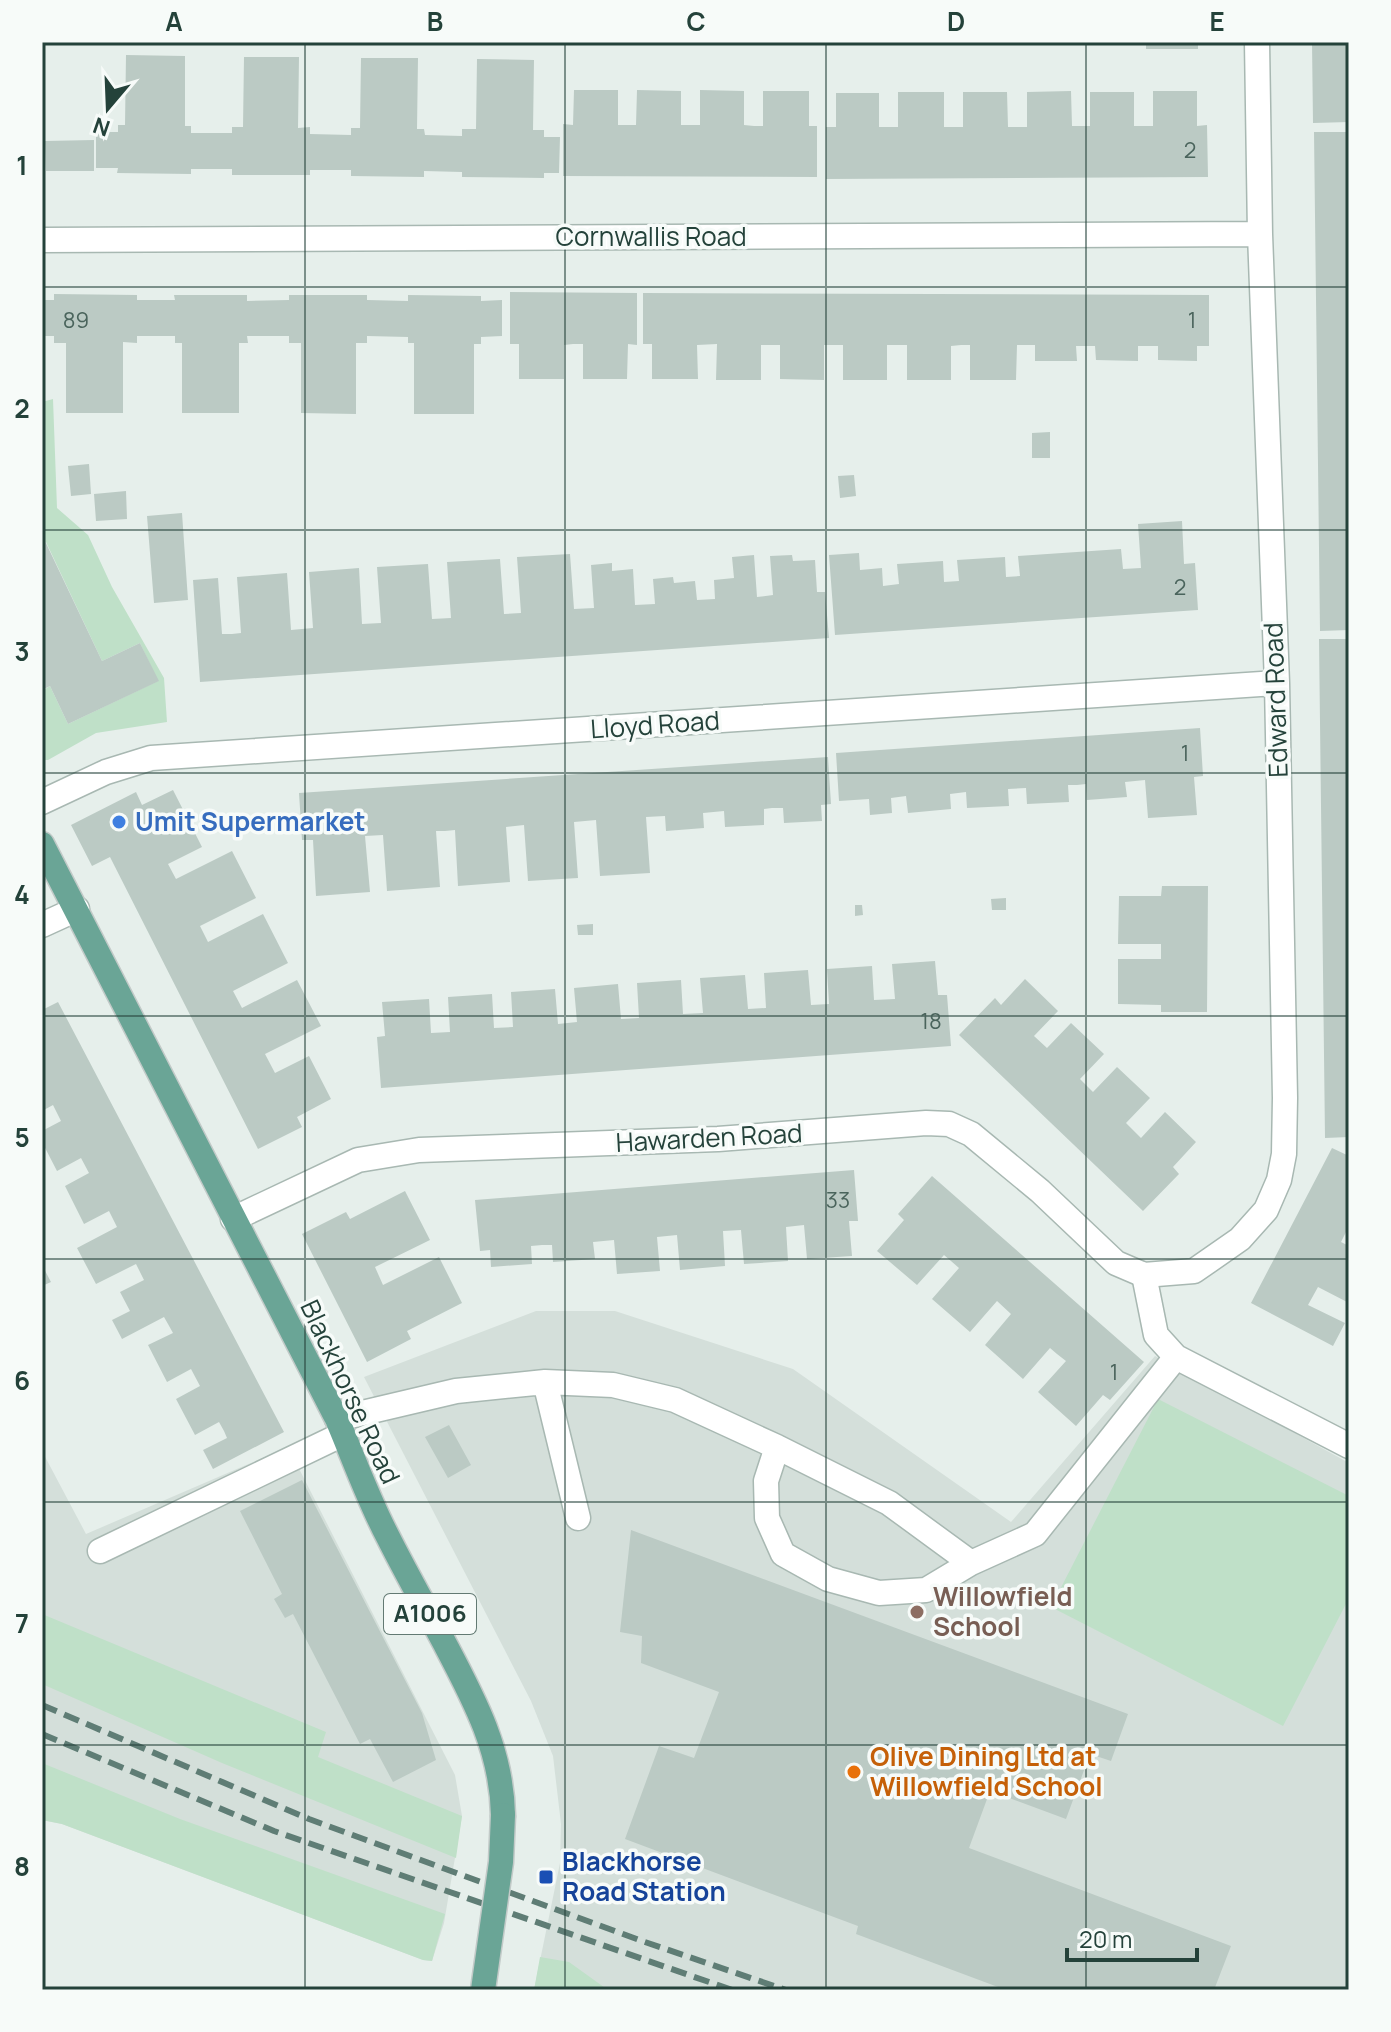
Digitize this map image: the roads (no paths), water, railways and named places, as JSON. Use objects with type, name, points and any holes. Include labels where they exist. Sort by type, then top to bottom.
[{"type":"main road","name":"Blackhorse Road","points":[[42,844],[340,1426],[387,1536],[473,1697],[496,1753],[502,1789],[501,1862],[483,1990]]},
{"type":"street","name":"Edward Road","points":[[1144,1275],[1194,1271],[1240,1239],[1266,1210],[1279,1180],[1284,1154],[1277,683],[1260,234],[1257,42]]},
{"type":"street","name":"Cornwallis Road","points":[[42,240],[1260,234]]},
{"type":"street","name":"Lloyd Road","points":[[42,802],[106,772],[151,758],[1277,683]]},
{"type":"street","points":[[42,925],[77,909]]},
{"type":"street","name":"Hawarden Road","points":[[233,1219],[358,1160],[419,1150],[718,1139],[926,1123],[949,1124],[971,1134],[1040,1191],[1116,1263],[1144,1275]]},
{"type":"street","points":[[1144,1275],[1156,1335],[1176,1357],[1349,1446]]},
{"type":"street","points":[[777,1447],[766,1481],[767,1518],[783,1554],[828,1579],[879,1593],[926,1590],[971,1563],[1035,1534],[1176,1357]]},
{"type":"street","points":[[545,1382],[578,1518]]},
{"type":"street","points":[[100,1551],[340,1426],[456,1391],[545,1382],[613,1385],[675,1400],[889,1503],[971,1563]]},
{"type":"railway","points":[[42,1705],[309,1819],[642,1941],[786,1990]]},
{"type":"railway","points":[[42,1734],[274,1831],[732,1990]]},
{"type":"place","name":"Umit Supermarket","points":[[119,822]]},
{"type":"place","name":"Willowfield School","points":[[917,1612]]},
{"type":"place","name":"Olive Dining Ltd at Willowfield School","points":[[854,1772]]},
{"type":"place","name":"Blackhorse Road Station","points":[[546,1877]]}]
